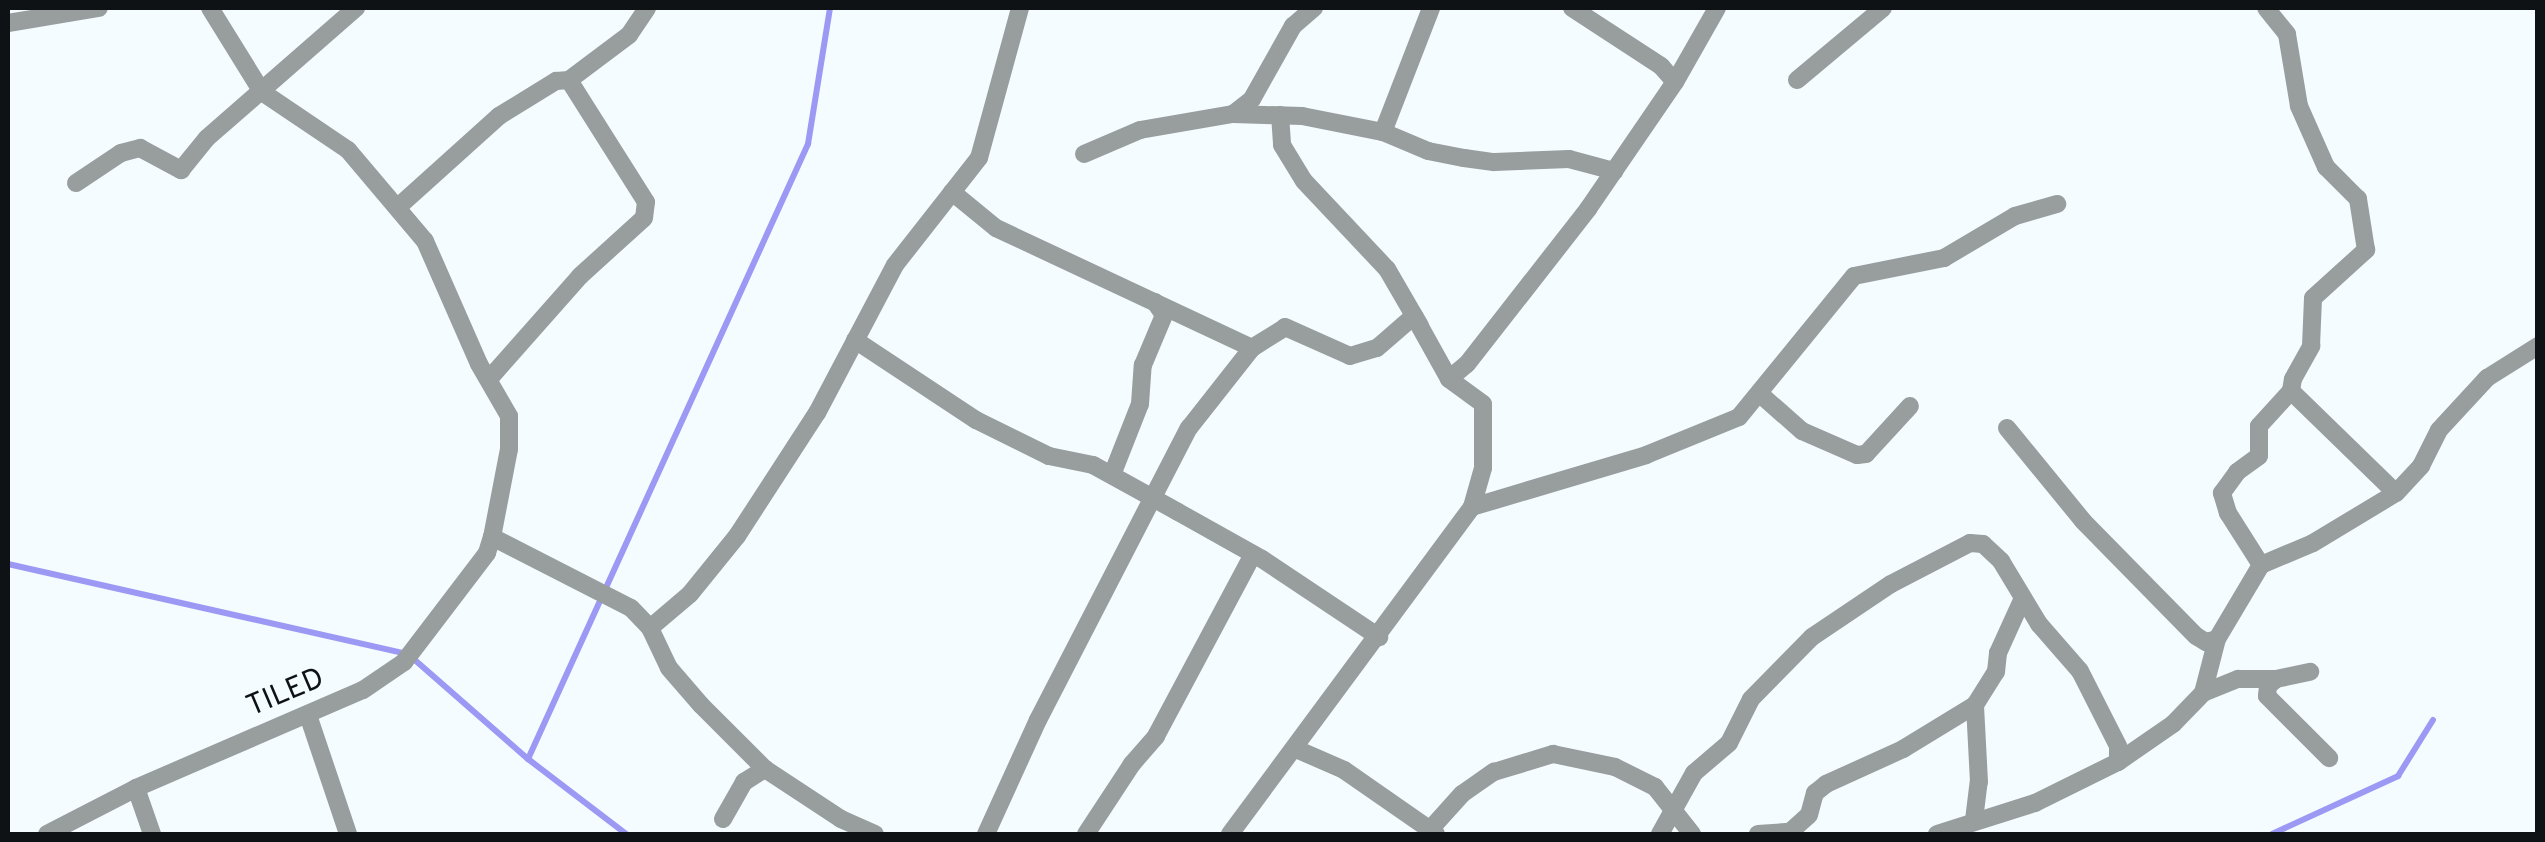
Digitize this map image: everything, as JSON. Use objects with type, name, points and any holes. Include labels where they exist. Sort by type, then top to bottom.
[{"type":"street","points":[[8,23],[99,8]]},
{"type":"street","points":[[210,8],[262,92]]},
{"type":"street","points":[[76,182],[120,153],[140,148],[180,170],[206,138],[356,8]]},
{"type":"street","points":[[398,206],[499,116],[556,81],[570,80],[628,35],[647,8]]},
{"type":"street","points":[[650,628],[690,594],[737,536],[817,413],[896,265],[936,207],[979,158],[1020,8]]},
{"type":"street","points":[[1233,114],[1252,99],[1293,26],[1314,8]]},
{"type":"street","points":[[1383,132],[1431,8]]},
{"type":"street","points":[[1572,8],[1661,66],[1676,82]]},
{"type":"street","points":[[1449,379],[1467,364],[1614,171],[1676,82],[1717,8]]},
{"type":"street","points":[[1797,80],[1883,8]]},
{"type":"street","points":[[2261,565],[2228,513],[2222,493],[2237,472],[2259,456],[2258,426],[2291,391],[2292,379],[2311,346],[2313,298],[2366,250],[2366,226],[2358,199],[2326,167],[2300,106],[2287,34],[2266,8]]},
{"type":"street","points":[[489,380],[580,276],[644,218],[646,202],[570,80]]},
{"type":"street","name":"TILED","points":[[47,834],[136,788],[363,690],[404,662],[487,553],[492,536],[509,449],[509,416],[425,242],[348,150],[262,92]]},
{"type":"street","points":[[1084,154],[1140,130],[1233,114],[1280,115],[1383,132],[1428,151],[1464,158],[1494,162],[1569,158],[1614,171]]},
{"type":"street","points":[[1230,834],[1472,507],[1484,468],[1483,404],[1449,379],[1386,270],[1304,181],[1282,145],[1280,115]]},
{"type":"street","points":[[952,192],[996,228],[1252,348]]},
{"type":"street","points":[[1472,507],[1646,455],[1739,417],[1854,276],[1944,258],[2015,216],[2058,204]]},
{"type":"street","points":[[1112,475],[1140,404],[1143,365],[1164,315],[1154,301]]},
{"type":"street","points":[[986,834],[1038,720],[1190,428],[1252,348],[1285,327],[1350,356],[1378,348],[1414,316]]},
{"type":"street","points":[[856,340],[976,420],[1049,456],[1093,464],[1253,554],[1379,637]]},
{"type":"street","points":[[2203,693],[2218,639],[2261,565],[2313,543],[2396,493],[2421,466],[2439,430],[2487,378],[2538,346]]},
{"type":"street","points":[[2291,391],[2396,493]]},
{"type":"street","points":[[1760,394],[1802,430],[1857,455],[1866,454],[1910,406]]},
{"type":"street","points":[[2007,428],[2083,521],[2196,636],[2206,642],[2218,639]]},
{"type":"street","points":[[492,536],[632,608],[650,628],[669,668],[766,769],[841,818],[875,834]]},
{"type":"street","points":[[1660,834],[1694,772],[1736,734],[1751,699],[1812,637],[1891,584],[1970,543],[1982,544],[2001,561],[2023,598],[2080,671],[2118,746],[2118,762]]},
{"type":"street","points":[[1086,834],[1132,764],[1156,736],[1253,554]]},
{"type":"street","points":[[1758,834],[1790,832],[1809,815],[1815,794],[1826,784],[1903,749],[1976,705],[1996,672],[1998,653],[2023,598]]},
{"type":"street","points":[[1937,834],[2036,803],[2118,762],[2173,724],[2203,693],[2238,679],[2276,679],[2310,672]]},
{"type":"street","points":[[2276,679],[2268,686],[2267,696],[2330,758]]},
{"type":"street","points":[[1974,820],[1979,782],[1976,705]]},
{"type":"street","points":[[308,715],[348,834]]},
{"type":"street","points":[[1296,749],[1344,770],[1430,833],[1462,794],[1494,772],[1553,754],[1615,768],[1655,787],[1692,834]]},
{"type":"street","points":[[723,818],[744,782],[766,769]]},
{"type":"street","points":[[136,788],[152,834]]},
{"type":"waterway","points":[[528,759],[808,144],[830,8]]},
{"type":"waterway","points":[[8,564],[408,654],[528,759],[626,834]]},
{"type":"waterway","points":[[2272,834],[2398,776],[2433,720]]}]
